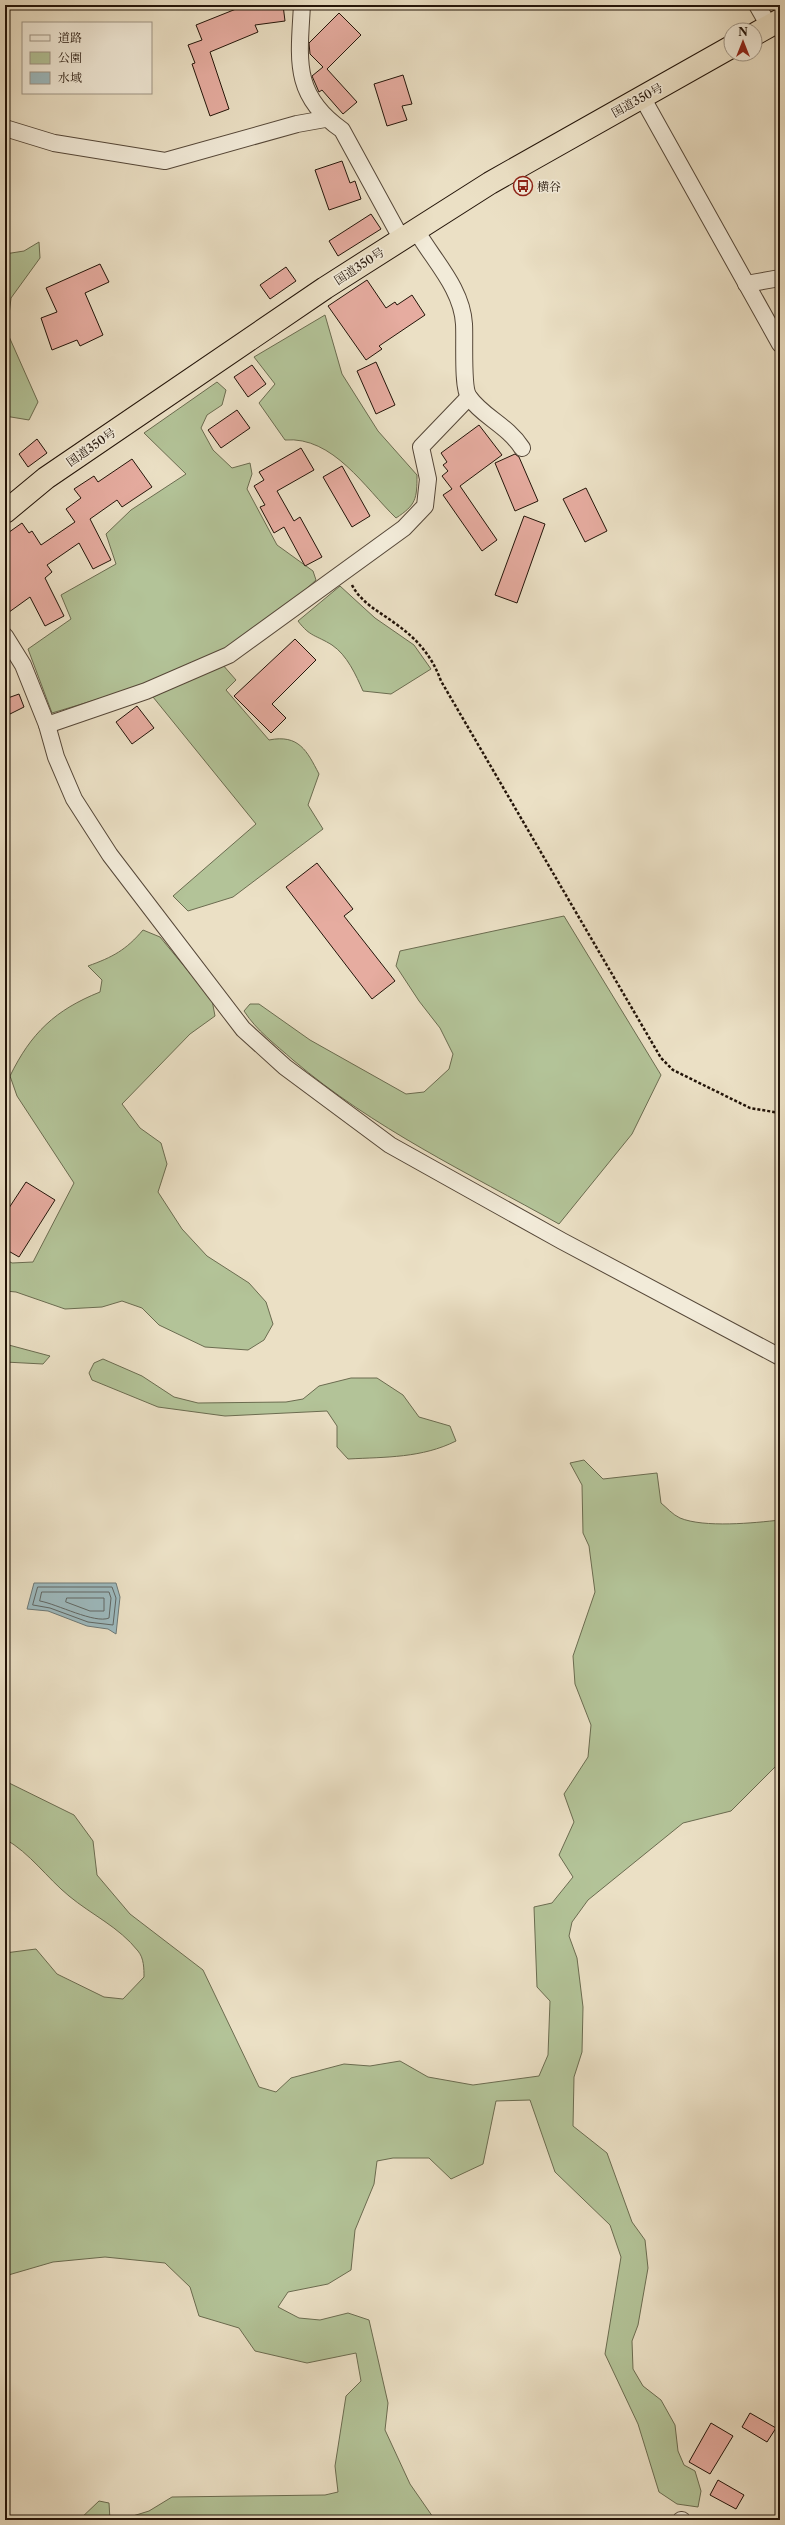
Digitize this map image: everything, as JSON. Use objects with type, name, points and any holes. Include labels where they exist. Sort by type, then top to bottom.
[{"type":"highway","name":"国道350号","points":[[5,512],[46,478],[408,234],[490,183],[723,52]]},
{"type":"street","points":[[302,5],[299,64],[304,88],[325,119],[342,130],[408,234],[459,301],[464,322],[466,385],[469,397],[513,434],[522,448]]},
{"type":"street","points":[[757,5],[768,27]]},
{"type":"street","points":[[642,97],[780,344]]},
{"type":"street","points":[[5,128],[54,143],[165,162],[297,124],[325,119]]},
{"type":"street","points":[[746,284],[780,278]]},
{"type":"street","points":[[47,724],[146,691],[229,655],[404,528],[425,506],[428,479],[421,448],[469,397]]},
{"type":"street","points":[[5,636],[23,665],[47,724],[56,758],[74,799],[110,854],[243,1029],[285,1067],[390,1145],[562,1240],[780,1357]]},
{"type":"path","points":[[345,570],[355,590],[373,609],[419,642],[434,663],[441,680],[661,1058],[673,1070],[750,1108],[780,1113]]},
{"type":"green space","points":[[39,242],[40,258],[11,298],[7,332],[38,402],[29,420],[5,416],[5,254],[24,251]]},
{"type":"green space","points":[[325,315],[342,374],[378,431],[417,475],[417,490],[414,501],[408,509],[396,518],[347,466],[333,455],[318,446],[302,441],[285,440],[259,403],[275,384],[254,357]]},
{"type":"green space","points":[[217,382],[226,390],[222,405],[207,415],[201,428],[213,450],[232,468],[250,463],[252,474],[247,489],[277,545],[313,571],[316,580],[293,601],[221,651],[128,690],[52,713],[28,649],[71,619],[61,595],[116,564],[106,534],[131,510],[186,474],[144,433]]},
{"type":"green space","points":[[340,586],[375,618],[414,645],[431,669],[391,694],[363,691],[354,672],[342,654],[332,645],[306,630],[298,621]]},
{"type":"green space","points":[[222,664],[236,680],[226,690],[269,740],[279,739],[295,742],[301,746],[310,758],[319,774],[308,805],[323,829],[233,897],[188,911],[173,896],[256,824],[153,697]]},
{"type":"green space","points":[[564,916],[661,1075],[632,1134],[559,1224],[456,1168],[388,1128],[356,1107],[324,1084],[273,1043],[260,1031],[244,1011],[250,1004],[259,1004],[310,1040],[406,1094],[424,1092],[449,1069],[453,1054],[440,1028],[419,1001],[396,966],[400,951]]},
{"type":"green space","points":[[143,930],[160,937],[212,1000],[215,1016],[190,1034],[122,1104],[140,1128],[161,1143],[167,1164],[158,1192],[182,1229],[207,1256],[249,1283],[266,1302],[273,1324],[264,1340],[248,1350],[205,1347],[159,1325],[142,1308],[122,1301],[102,1307],[65,1309],[16,1292],[5,1291],[5,1259],[12,1263],[33,1262],[74,1183],[17,1096],[10,1076],[27,1047],[46,1025],[57,1015],[70,1007],[100,992],[102,980],[88,966],[125,948]]},
{"type":"green space","points":[[5,1344],[50,1356],[43,1364],[5,1362]]},
{"type":"green space","points":[[103,1359],[142,1376],[174,1397],[198,1403],[286,1402],[303,1399],[319,1386],[351,1378],[377,1378],[403,1395],[419,1417],[450,1426],[456,1441],[443,1447],[417,1454],[348,1459],[337,1447],[337,1426],[327,1411],[225,1416],[158,1407],[92,1380],[89,1373],[94,1363]]},
{"type":"green space","points":[[584,1460],[603,1479],[657,1473],[661,1503],[680,1518],[690,1521],[715,1524],[780,1520],[780,1762],[731,1811],[683,1823],[588,1900],[572,1922],[569,1936],[577,1958],[583,2007],[582,2052],[574,2077],[573,2126],[607,2153],[632,2222],[645,2240],[648,2268],[638,2325],[632,2341],[633,2369],[643,2386],[661,2400],[675,2425],[678,2451],[684,2465],[695,2471],[701,2491],[698,2507],[677,2504],[659,2492],[638,2424],[605,2354],[621,2257],[610,2225],[555,2172],[530,2100],[496,2101],[483,2164],[451,2179],[429,2158],[393,2158],[377,2161],[374,2184],[355,2230],[351,2270],[328,2284],[288,2292],[278,2307],[299,2318],[320,2320],[348,2313],[369,2320],[388,2403],[385,2430],[410,2484],[435,2520],[120,2520],[149,2511],[172,2497],[325,2495],[338,2492],[335,2466],[346,2396],[361,2381],[356,2353],[307,2363],[255,2351],[239,2328],[199,2316],[190,2287],[165,2263],[105,2257],[53,2262],[5,2276],[5,1953],[36,1949],[57,1974],[104,1997],[123,1999],[144,1977],[141,1957],[131,1943],[114,1928],[69,1896],[30,1858],[5,1839],[5,1781],[74,1815],[93,1841],[97,1875],[130,1914],[203,1970],[259,2087],[276,2092],[291,2078],[344,2064],[370,2066],[400,2061],[428,2077],[473,2085],[539,2076],[548,2055],[550,2001],[537,1987],[534,1907],[552,1903],[573,1877],[559,1855],[574,1822],[564,1794],[588,1757],[591,1725],[575,1684],[573,1656],[595,1592],[589,1546],[583,1533],[582,1485],[570,1463]]},
{"type":"green space","points":[[99,2501],[109,2503],[110,2520],[79,2520]]},
{"type":"water","points":[[34,1583],[116,1583],[120,1597],[116,1634],[108,1629],[87,1626],[48,1611],[27,1609]]},
{"type":"building","points":[[246,5],[248,7],[283,5],[285,21],[255,25],[258,32],[210,52],[229,109],[210,116],[192,64],[195,63],[188,45],[202,40],[196,25]]},
{"type":"building","points":[[339,13],[361,35],[327,69],[357,102],[343,114],[322,90],[319,92],[312,76],[323,67],[310,54],[309,43]]},
{"type":"building","points":[[403,75],[412,104],[402,106],[407,120],[387,126],[374,84]]},
{"type":"building","points":[[342,161],[350,183],[355,181],[361,199],[329,210],[315,170]]},
{"type":"building","points":[[371,214],[381,229],[338,256],[329,241]]},
{"type":"building","points":[[100,264],[109,282],[85,293],[103,335],[80,346],[77,340],[52,350],[41,318],[57,312],[46,288]]},
{"type":"building","points":[[286,267],[296,281],[270,299],[260,285]]},
{"type":"building","points":[[367,280],[386,308],[395,302],[397,305],[412,295],[425,315],[379,346],[382,349],[366,360],[328,306]]},
{"type":"building","points":[[376,362],[395,405],[376,414],[357,371]]},
{"type":"building","points":[[252,365],[266,384],[248,397],[234,377]]},
{"type":"building","points":[[237,410],[250,428],[221,448],[208,430]]},
{"type":"building","points":[[479,425],[502,455],[460,486],[497,540],[482,551],[443,495],[452,489],[442,476],[448,471],[443,465],[447,462],[441,453]]},
{"type":"building","points":[[37,439],[47,453],[28,467],[19,454]]},
{"type":"building","points":[[301,448],[314,470],[277,491],[294,521],[300,517],[322,557],[305,566],[284,527],[274,533],[260,507],[265,505],[254,486],[264,480],[259,472]]},
{"type":"building","points":[[515,454],[519,457],[538,501],[515,511],[495,463]]},
{"type":"building","points":[[132,459],[152,487],[122,507],[117,500],[90,519],[111,560],[93,569],[79,543],[47,565],[52,572],[45,578],[64,616],[45,626],[30,597],[5,615],[5,535],[22,523],[29,533],[32,531],[41,545],[75,522],[66,509],[81,498],[74,489],[94,476],[98,482]]},
{"type":"building","points":[[342,466],[370,516],[352,527],[323,477]]},
{"type":"building","points":[[586,488],[607,531],[585,542],[563,499]]},
{"type":"building","points":[[524,516],[545,524],[517,603],[495,595]]},
{"type":"building","points":[[295,639],[316,660],[272,704],[286,718],[271,733],[234,696]]},
{"type":"building","points":[[19,694],[24,707],[10,714],[5,699]]},
{"type":"building","points":[[137,706],[154,728],[132,744],[116,722]]},
{"type":"building","points":[[317,863],[353,909],[344,916],[395,981],[372,999],[286,887]]},
{"type":"building","points":[[26,1182],[55,1200],[19,1257],[5,1249],[5,1214]]},
{"type":"building","points":[[750,2413],[776,2428],[767,2442],[742,2427]]},
{"type":"building","points":[[711,2423],[733,2436],[710,2474],[689,2462]]},
{"type":"building","points":[[718,2480],[744,2495],[736,2509],[710,2495]]},
{"type":"place","name":"横谷","points":[[523,186]]}]
